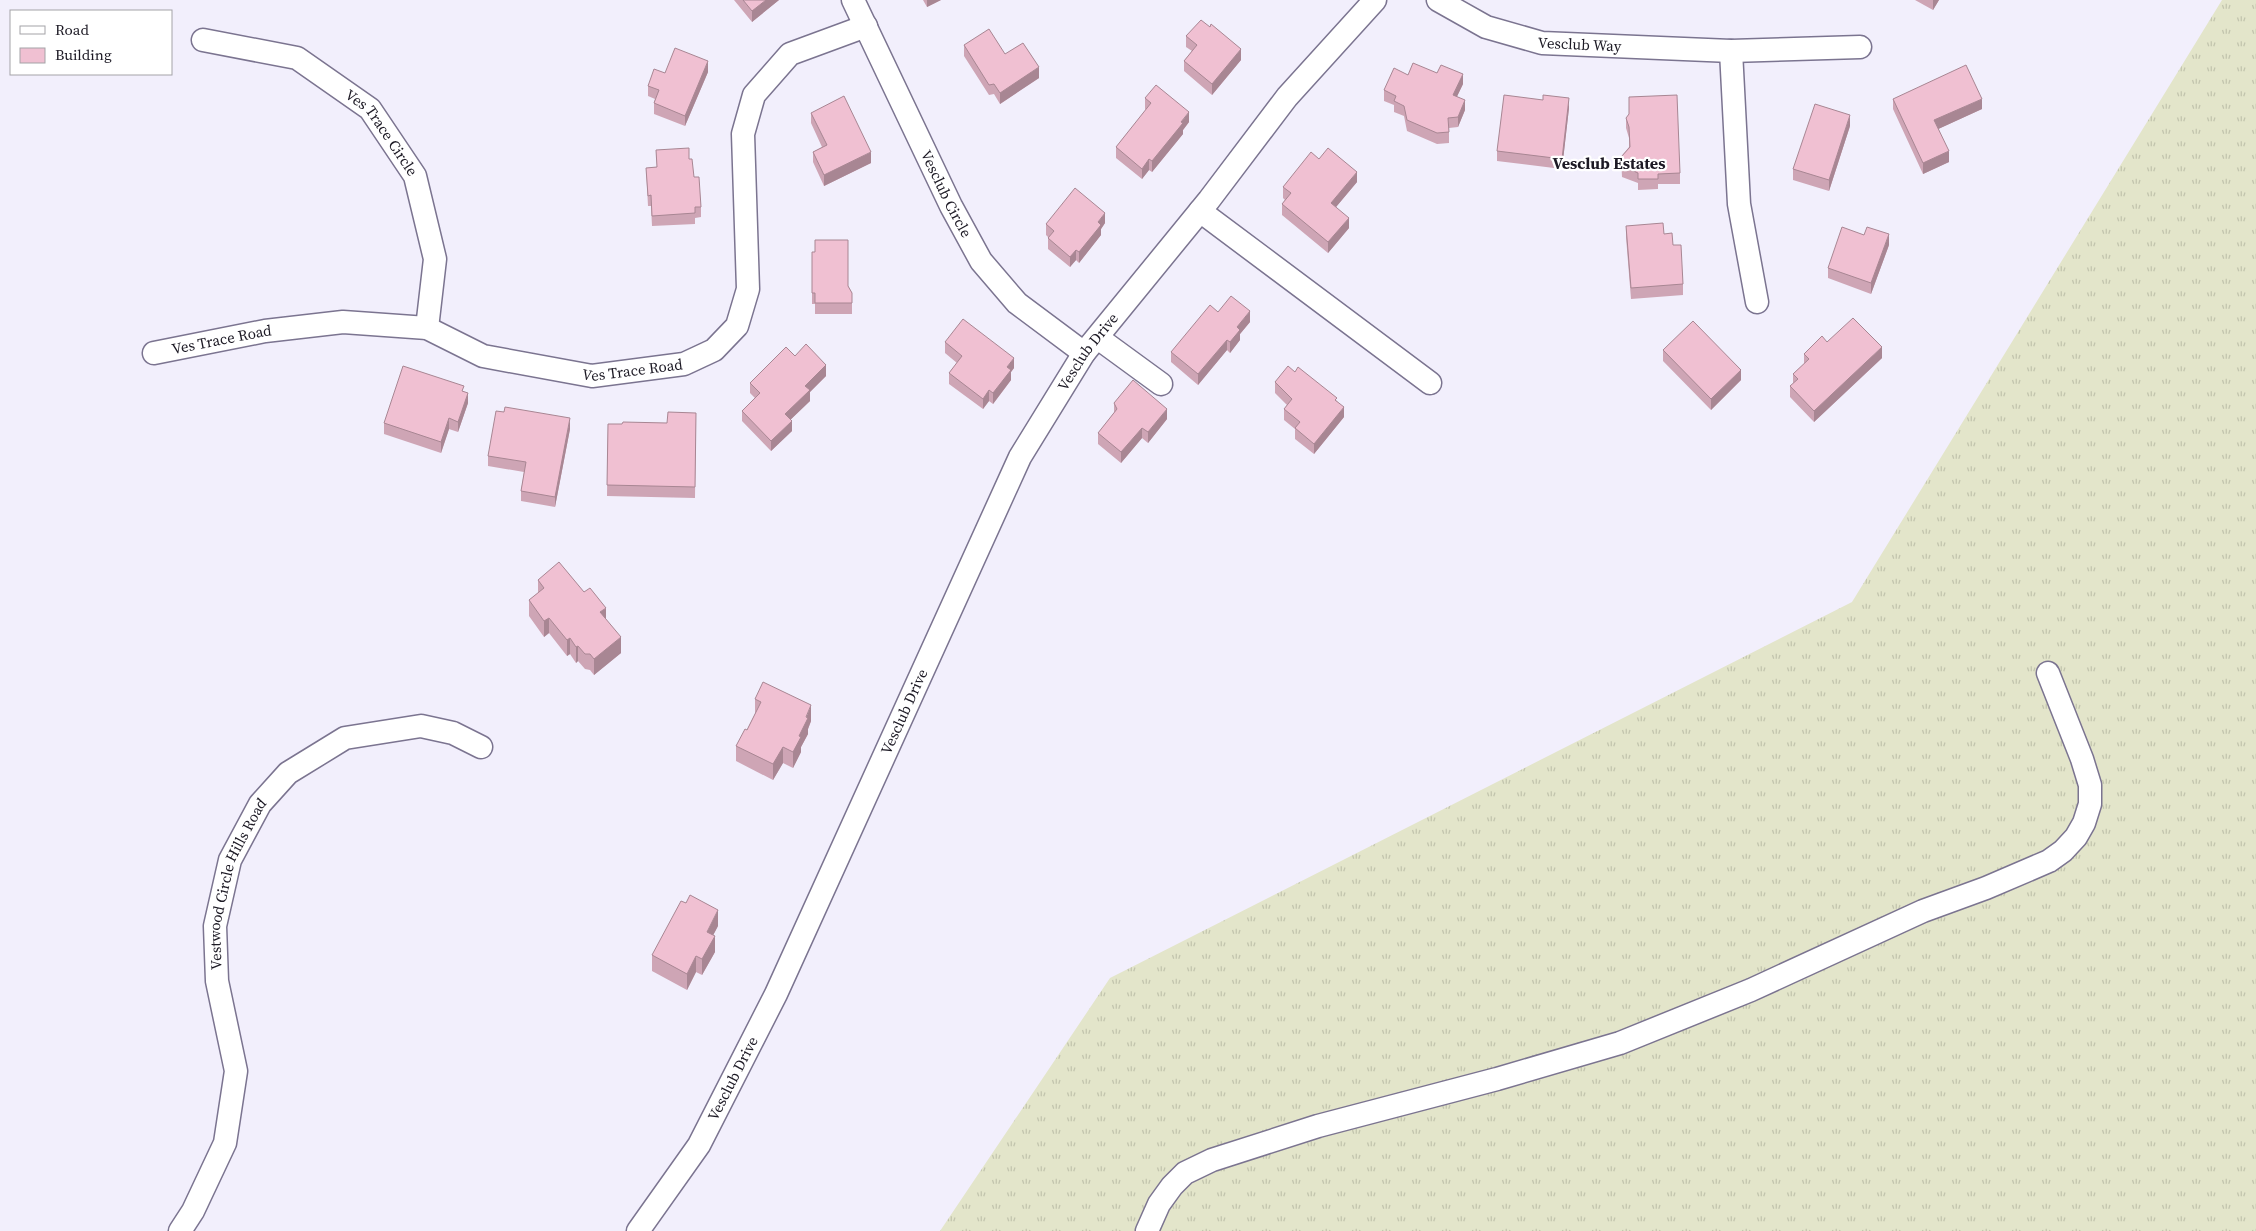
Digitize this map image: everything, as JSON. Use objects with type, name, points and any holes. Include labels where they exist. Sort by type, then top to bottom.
[{"type":"street","name":"Vesclub Circle","points":[[853,0],[951,206],[981,261],[1017,303],[1162,384]]},
{"type":"street","name":"Vesclub Drive","points":[[638,1231],[699,1145],[763,1020],[1020,457],[1091,345],[1200,211],[1287,97],[1375,0]]},
{"type":"street","name":"Vesclub Way","points":[[1438,0],[1486,27],[1542,43],[1731,51],[1860,47]]},
{"type":"street","name":"Ves Trace Road","points":[[154,353],[265,332],[343,322],[426,328],[483,356],[592,376],[684,364],[714,350],[737,326],[748,288],[743,134],[754,94],[790,54],[866,26]]},
{"type":"street","name":"Ves Trace Circle","points":[[203,40],[296,58],[370,109],[415,176],[435,259],[426,328]]},
{"type":"street","points":[[1731,51],[1739,204],[1756,302]]},
{"type":"street","points":[[1200,211],[1430,383]]},
{"type":"street","points":[[1148,1231],[1159,1204],[1172,1186],[1185,1173],[1212,1160],[1318,1126],[1497,1079],[1620,1043],[1750,990],[1923,911],[1986,888],[2049,861],[2063,851],[2076,837],[2084,823],[2090,804],[2090,785],[2082,758],[2048,673]]},
{"type":"street","name":"Vestwood Circle Hills Road","points":[[180,1231],[193,1211],[225,1143],[236,1071],[217,981],[215,926],[230,860],[260,804],[288,773],[345,738],[422,726],[453,733],[481,747]]},
{"type":"green space","points":[[2222,0],[2256,0],[2256,1231],[940,1231],[1110,978],[1852,602]]},
{"type":"building","points":[[743,0],[766,0],[752,11]]},
{"type":"building","points":[[1201,20],[1210,27],[1211,24],[1241,49],[1212,84],[1184,61],[1197,45],[1186,36]]},
{"type":"building","points":[[989,29],[1005,54],[1023,43],[1039,67],[1000,93],[994,84],[989,85],[964,45]]},
{"type":"building","points":[[675,48],[708,61],[685,116],[654,103],[659,90],[648,86],[654,69],[665,73]]},
{"type":"building","points":[[1413,63],[1437,73],[1441,65],[1463,74],[1453,95],[1465,100],[1458,117],[1448,118],[1449,132],[1437,133],[1407,120],[1404,106],[1394,101],[1396,96],[1384,90],[1394,68],[1408,75]]},
{"type":"building","points":[[1966,65],[1982,99],[1934,120],[1949,151],[1923,163],[1893,99]]},
{"type":"building","points":[[1156,85],[1189,112],[1181,122],[1183,123],[1152,161],[1149,159],[1142,169],[1116,147],[1151,103],[1145,98]]},
{"type":"building","points":[[1504,95],[1543,100],[1543,95],[1569,98],[1562,159],[1497,151]]},
{"type":"building","points":[[1677,95],[1680,173],[1658,174],[1658,179],[1638,179],[1638,173],[1622,166],[1621,157],[1630,147],[1629,127],[1626,118],[1629,114],[1629,97]]},
{"type":"building","points":[[844,96],[871,152],[824,175],[813,152],[827,145],[811,113]]},
{"type":"building","points":[[1815,104],[1850,115],[1829,180],[1793,169]]},
{"type":"building","points":[[689,148],[689,159],[692,159],[694,177],[699,177],[701,207],[695,207],[695,213],[652,216],[651,195],[648,196],[646,168],[657,167],[656,150]]},
{"type":"building","points":[[1328,148],[1357,172],[1331,203],[1349,218],[1328,242],[1282,204],[1291,193],[1283,187],[1311,152],[1319,159]]},
{"type":"building","points":[[1075,188],[1105,213],[1098,222],[1101,225],[1079,252],[1076,250],[1070,257],[1048,238],[1054,231],[1046,224]]},
{"type":"building","points":[[1663,223],[1664,234],[1672,233],[1673,245],[1681,245],[1683,284],[1631,288],[1626,226]]},
{"type":"building","points":[[1842,227],[1864,235],[1867,227],[1889,234],[1871,283],[1828,268]]},
{"type":"building","points":[[815,240],[848,240],[848,286],[852,293],[852,303],[815,303],[815,293],[812,293],[812,252],[815,252]]},
{"type":"building","points":[[1231,296],[1250,311],[1237,327],[1240,330],[1230,342],[1227,340],[1198,374],[1171,352],[1210,305],[1218,312]]},
{"type":"building","points":[[1853,318],[1882,347],[1814,411],[1790,386],[1798,379],[1793,374],[1809,359],[1804,354],[1822,336],[1827,342]]},
{"type":"building","points":[[963,319],[1014,358],[1007,367],[1011,370],[993,393],[989,390],[983,399],[949,373],[962,356],[945,342]]},
{"type":"building","points":[[1693,321],[1741,370],[1711,399],[1663,350]]},
{"type":"building","points":[[806,344],[826,365],[805,386],[810,390],[785,414],[792,421],[771,441],[742,411],[760,393],[750,383],[786,347],[795,356]]},
{"type":"building","points":[[403,366],[464,386],[462,391],[468,393],[458,422],[449,418],[441,442],[384,423]]},
{"type":"building","points":[[1288,366],[1295,372],[1298,367],[1337,398],[1335,400],[1344,407],[1314,444],[1295,428],[1300,422],[1284,409],[1292,399],[1275,382]]},
{"type":"building","points":[[1133,380],[1167,409],[1148,432],[1142,428],[1121,452],[1098,433],[1117,409],[1114,403]]},
{"type":"building","points":[[505,407],[570,418],[555,497],[521,491],[526,462],[488,456],[496,411],[504,412]]},
{"type":"building","points":[[668,412],[696,413],[695,487],[607,485],[608,424],[622,424],[623,422],[667,423]]},
{"type":"building","points":[[559,562],[584,592],[590,588],[606,608],[600,612],[621,637],[594,659],[590,654],[585,654],[578,646],[576,647],[570,638],[567,640],[549,618],[544,621],[529,600],[544,588],[538,580]]},
{"type":"building","points":[[763,682],[811,705],[806,717],[808,718],[799,736],[801,737],[793,752],[783,747],[773,764],[736,746],[745,729],[747,730],[761,702],[755,699]]},
{"type":"building","points":[[690,895],[718,910],[707,932],[715,936],[702,959],[696,956],[687,974],[652,955],[681,901],[686,903]]},
{"type":"district","name":"Vesclub Estates","points":[[1609,163]]}]
